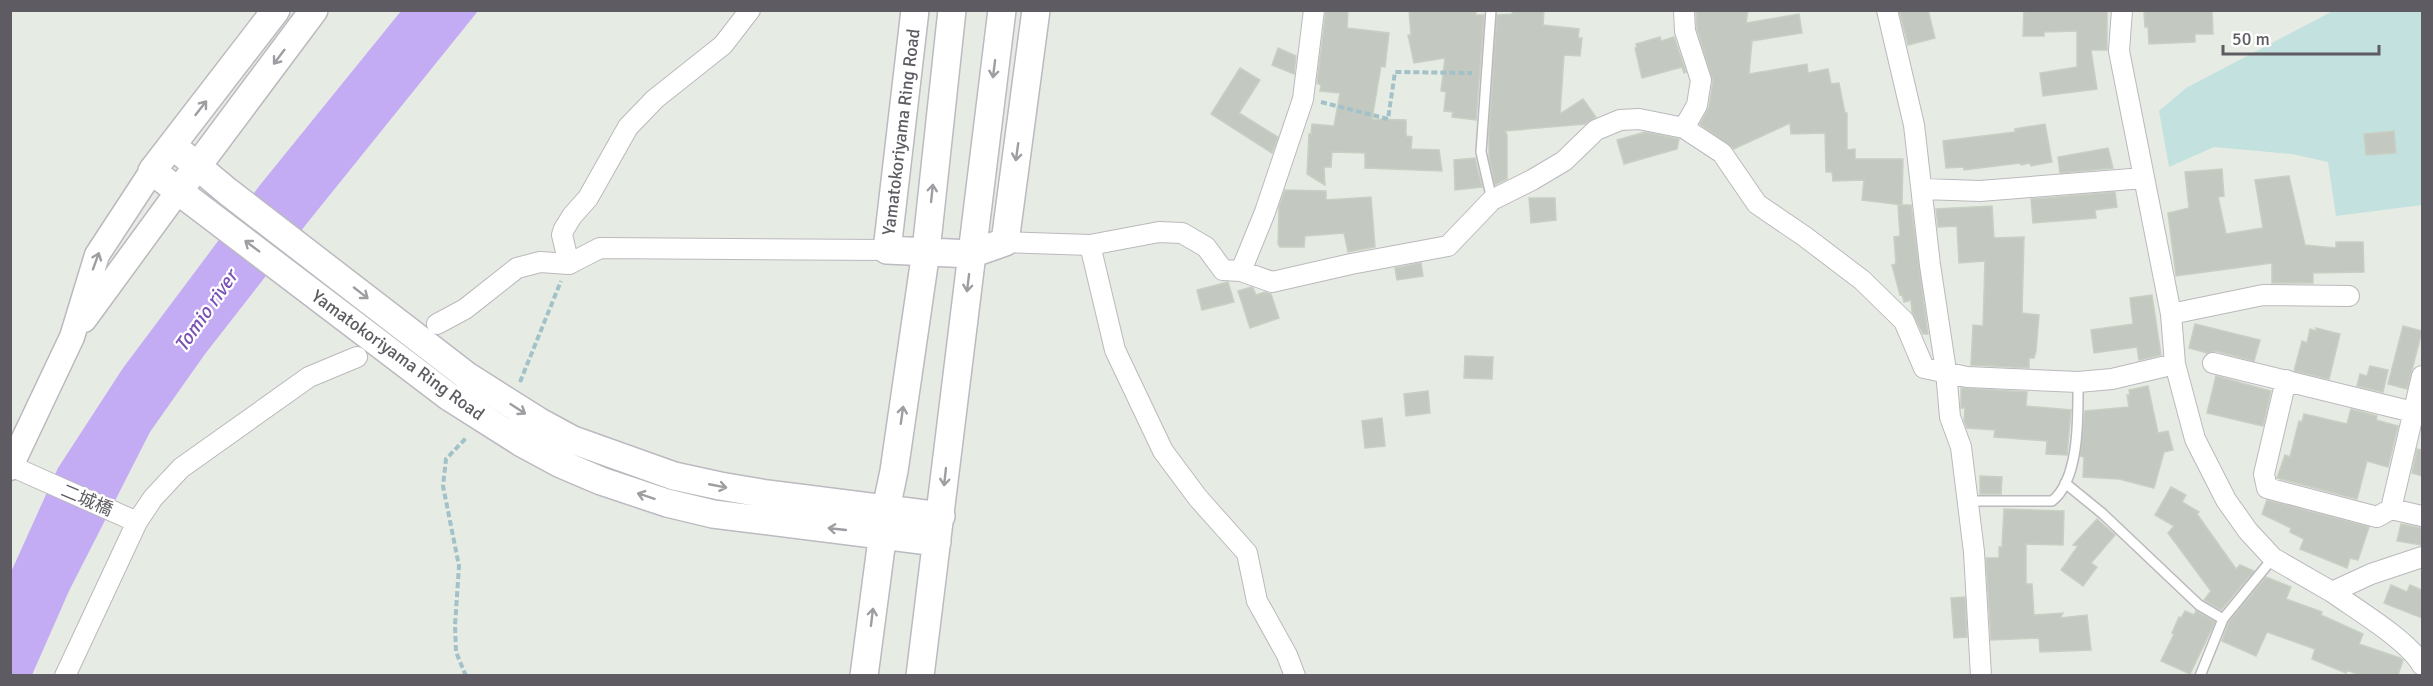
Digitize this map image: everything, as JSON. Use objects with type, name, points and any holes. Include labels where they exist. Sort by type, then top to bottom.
[{"type":"main road","points":[[152,171],[276,10]]},
{"type":"main road","points":[[178,190],[314,10]]},
{"type":"main road","name":"Yamatokoriyama Ring Road","points":[[915,10],[887,250],[971,254],[1005,242]]},
{"type":"main road","name":"Yamatokoriyama Ring Road","points":[[864,675],[884,522],[894,471],[926,251],[952,10]]},
{"type":"main road","points":[[920,675],[1002,10]]},
{"type":"main road","points":[[1005,242],[1036,10]]},
{"type":"main road","name":"Yamatokoriyama Ring Road","points":[[172,145],[227,192],[467,376],[538,421],[573,440],[674,476],[767,494],[884,522],[939,529]]},
{"type":"main road","name":"Yamatokoriyama Ring Road","points":[[152,171],[448,396],[522,443],[561,464],[601,481],[667,503],[713,513],[764,522],[884,522]]},
{"type":"street","points":[[569,264],[562,235],[564,229],[588,198],[627,127],[655,99],[723,45],[750,10]]},
{"type":"street","points":[[1241,271],[1265,212],[1303,99],[1314,10]]},
{"type":"street","points":[[1684,10],[1685,31],[1701,80],[1697,105],[1684,128]]},
{"type":"street","points":[[1887,10],[1914,125],[1950,417],[1960,447],[1974,552],[1981,675]]},
{"type":"street","points":[[2122,10],[2119,51],[2171,314],[2175,364],[2195,439],[2226,500],[2248,531],[2273,558],[2332,592],[2396,638],[2419,659],[2422,665]]},
{"type":"street","points":[[1005,242],[1090,244],[1159,232],[1182,233],[1206,247],[1223,270],[1241,271],[1272,282],[1351,264],[1448,246],[1492,200],[1564,161],[1596,130],[1620,120],[1639,119],[1684,128],[1722,153],[1757,204],[1862,280],[1904,321],[1924,368],[1967,377],[2078,382],[2112,379],[2175,364]]},
{"type":"street","points":[[11,467],[72,337],[97,255],[152,171]]},
{"type":"street","points":[[1923,189],[1980,190],[2144,178]]},
{"type":"street","points":[[72,337],[178,190]]},
{"type":"street","points":[[1090,244],[1115,350],[1158,441],[1198,498],[1247,553],[1257,601],[1287,655],[1295,675]]},
{"type":"street","points":[[437,324],[465,309],[517,268],[540,262],[569,264],[600,248],[887,250]]},
{"type":"street","points":[[2171,314],[2263,295],[2349,296]]},
{"type":"street","points":[[65,675],[137,522],[153,498],[181,468],[309,377],[357,357]]},
{"type":"street","points":[[2213,363],[2413,412]]},
{"type":"street","points":[[2391,509],[2422,376]]},
{"type":"street","points":[[2286,380],[2264,474],[2267,488],[2377,517],[2391,509],[2422,516]]},
{"type":"street","name":"二城橋","points":[[11,467],[137,522]]},
{"type":"street","points":[[2332,592],[2371,574],[2422,557]]},
{"type":"lane","points":[[1491,10],[1481,152],[1492,200]]},
{"type":"lane","points":[[1967,501],[2052,501],[2061,494],[2074,453],[2078,424],[2078,382]]},
{"type":"lane","points":[[2065,483],[2103,514],[2199,605],[2223,619]]},
{"type":"lane","points":[[2200,675],[2223,619],[2273,558]]},
{"type":"path","points":[[1303,99],[1340,105],[1388,119],[1395,72],[1486,74]]},
{"type":"path","points":[[518,387],[569,264]]},
{"type":"path","points":[[466,675],[456,652],[455,625],[459,566],[443,486],[446,459],[467,437]]},
{"type":"shaded area","points":[[2333,11],[2422,11],[2422,205],[2336,216],[2328,162],[2292,154],[2214,147],[2169,167],[2159,111],[2186,88]]},
{"type":"water","name":"Tomio river","points":[[401,11],[478,11],[205,354],[150,432],[69,591],[32,675],[11,676],[11,572],[58,468],[123,368],[260,185]]},
{"type":"building","points":[[1326,10],[1348,10],[1347,28],[1389,33],[1385,67],[1381,66],[1372,119],[1406,120],[1406,136],[1412,137],[1411,149],[1439,150],[1442,171],[1365,168],[1365,153],[1332,152],[1331,167],[1324,167],[1325,185],[1307,174],[1309,134],[1311,134],[1312,124],[1334,126],[1340,93],[1320,91],[1321,85],[1317,83]]},
{"type":"building","points":[[1409,10],[1476,10],[1476,15],[1484,15],[1476,120],[1452,117],[1453,112],[1444,111],[1446,92],[1441,91],[1445,58],[1414,63],[1408,35],[1411,35]]},
{"type":"building","points":[[1513,10],[1544,10],[1543,25],[1579,29],[1578,38],[1582,38],[1580,56],[1564,55],[1560,114],[1583,99],[1596,117],[1585,124],[1505,131],[1507,135],[1507,179],[1495,185],[1489,156],[1489,133],[1497,15],[1512,14]]},
{"type":"building","points":[[1696,10],[1748,10],[1746,23],[1799,14],[1802,33],[1752,41],[1749,74],[1807,64],[1808,73],[1828,69],[1831,84],[1839,83],[1845,113],[1847,113],[1847,150],[1855,149],[1855,159],[1903,159],[1902,205],[1862,200],[1864,180],[1833,181],[1832,172],[1826,172],[1825,133],[1791,134],[1790,123],[1734,149],[1700,124],[1709,107],[1713,81],[1697,29]]},
{"type":"building","points":[[1899,10],[1928,10],[1935,38],[1908,45]]},
{"type":"building","points":[[2024,10],[2107,10],[2107,50],[2091,50],[2097,89],[2043,96],[2040,73],[2077,67],[2077,31],[2044,32],[2044,36],[2023,36]]},
{"type":"building","points":[[2146,10],[2212,10],[2213,34],[2195,34],[2195,42],[2149,44],[2148,27],[2145,27],[2144,12]]},
{"type":"building","points":[[1660,37],[1661,41],[1674,37],[1686,72],[1684,73],[1682,67],[1642,78],[1636,44]]},
{"type":"building","points":[[1278,48],[1296,56],[1294,74],[1272,65]]},
{"type":"building","points":[[1240,68],[1260,80],[1239,113],[1278,137],[1272,153],[1211,114]]},
{"type":"building","points":[[2045,124],[2052,162],[2031,166],[2030,163],[2021,165],[2020,163],[1964,170],[1964,167],[1946,168],[1943,141],[2015,132],[2015,129]]},
{"type":"building","points":[[2394,131],[2396,153],[2366,155],[2364,134]]},
{"type":"building","points":[[1645,132],[1679,139],[1677,149],[1624,164],[1617,140]]},
{"type":"building","points":[[2108,148],[2113,168],[2060,173],[2058,157]]},
{"type":"building","points":[[1475,158],[1482,187],[1455,190],[1454,160]]},
{"type":"building","points":[[2222,169],[2224,196],[2218,197],[2226,234],[2263,228],[2255,180],[2289,176],[2305,245],[2336,248],[2336,242],[2363,242],[2364,272],[2313,273],[2313,283],[2272,283],[2272,263],[2176,276],[2168,213],[2189,208],[2185,172]]},
{"type":"building","points":[[1285,190],[1326,191],[1326,200],[1371,197],[1375,247],[1348,252],[1344,233],[1305,236],[1304,247],[1280,247],[1278,244],[1279,207]]},
{"type":"building","points":[[2115,192],[2117,207],[2095,210],[2096,218],[2033,223],[2031,199]]},
{"type":"building","points":[[1529,198],[1555,198],[1556,220],[1531,223]]},
{"type":"building","points":[[1898,205],[1911,205],[1928,334],[1923,334],[1912,312],[1911,300],[1904,302],[1902,294],[1900,295],[1892,265],[1896,264],[1894,237],[1900,236]]},
{"type":"building","points":[[1992,206],[1994,238],[2024,237],[2022,313],[2039,315],[2036,351],[2034,358],[2029,358],[2029,368],[1971,365],[1973,325],[1983,326],[1985,261],[1959,263],[1957,226],[1938,227],[1936,209]]},
{"type":"building","points":[[1421,263],[1423,276],[1397,280],[1395,268]]},
{"type":"building","points":[[1228,282],[1234,302],[1202,310],[1197,290]]},
{"type":"building","points":[[1251,287],[1256,295],[1265,292],[1271,294],[1279,318],[1250,328],[1238,291]]},
{"type":"building","points":[[2152,295],[2161,355],[2139,360],[2137,347],[2094,353],[2091,330],[2133,324],[2130,298]]},
{"type":"building","points":[[2195,324],[2260,340],[2254,361],[2216,351],[2207,353],[2189,348]]},
{"type":"building","points":[[2403,326],[2422,331],[2407,389],[2388,384]]},
{"type":"building","points":[[2316,328],[2340,334],[2329,379],[2294,371],[2302,341],[2307,343],[2310,329],[2316,331]]},
{"type":"building","points":[[1465,356],[1493,357],[1492,379],[1464,378]]},
{"type":"building","points":[[2370,366],[2388,370],[2383,392],[2357,386],[2360,374],[2367,376]]},
{"type":"building","points":[[2216,376],[2271,391],[2263,426],[2207,413]]},
{"type":"building","points":[[2148,386],[2158,433],[2168,431],[2173,450],[2164,452],[2154,488],[2119,479],[2083,477],[2084,457],[2080,456],[2085,411],[2129,407],[2127,395],[2130,395],[2129,390]]},
{"type":"building","points":[[1961,388],[2027,392],[2026,406],[2071,410],[2067,455],[2046,454],[2047,441],[1994,437],[1995,430],[1967,428],[1964,420],[1965,408],[1961,408]]},
{"type":"building","points":[[1428,391],[1430,413],[1406,416],[1404,394]]},
{"type":"building","points":[[2351,409],[2377,416],[2376,420],[2398,426],[2388,467],[2367,461],[2357,499],[2277,478],[2285,455],[2290,457],[2299,421],[2302,422],[2304,414],[2347,424]]},
{"type":"building","points":[[1382,418],[1385,446],[1365,448],[1362,421]]},
{"type":"building","points":[[2417,449],[2422,450],[2422,476],[2412,473]]},
{"type":"building","points":[[1980,476],[2002,477],[2001,494],[1980,494]]},
{"type":"building","points":[[2171,487],[2186,495],[2182,502],[2199,512],[2197,514],[2236,569],[2240,565],[2254,571],[2221,610],[2204,600],[2211,591],[2168,533],[2174,526],[2155,515]]},
{"type":"building","points":[[2267,500],[2369,527],[2358,560],[2350,558],[2347,568],[2300,549],[2304,539],[2290,532],[2291,528],[2262,514]]},
{"type":"building","points":[[2004,509],[2064,511],[2063,545],[2026,544],[2026,584],[2032,584],[2034,615],[2063,613],[2060,618],[2087,615],[2091,650],[2040,652],[2039,638],[1991,640],[1986,558],[1999,558],[1999,547],[2002,547]]},
{"type":"building","points":[[2097,519],[2115,535],[2091,563],[2097,567],[2083,586],[2061,570],[2078,546],[2073,545]]},
{"type":"building","points":[[2401,524],[2422,528],[2422,545],[2397,541]]},
{"type":"building","points":[[2266,577],[2291,587],[2286,599],[2322,612],[2321,615],[2363,634],[2359,644],[2403,660],[2398,675],[2359,675],[2347,670],[2346,673],[2312,659],[2315,649],[2267,632],[2256,656],[2222,641],[2229,622]]},
{"type":"building","points":[[2391,585],[2407,592],[2410,585],[2422,590],[2422,618],[2384,603]]},
{"type":"building","points":[[1965,597],[1967,637],[1954,638],[1951,598]]},
{"type":"building","points":[[2185,611],[2194,615],[2196,611],[2215,622],[2190,674],[2161,661],[2174,634],[2172,633],[2179,617],[2181,618]]}]
